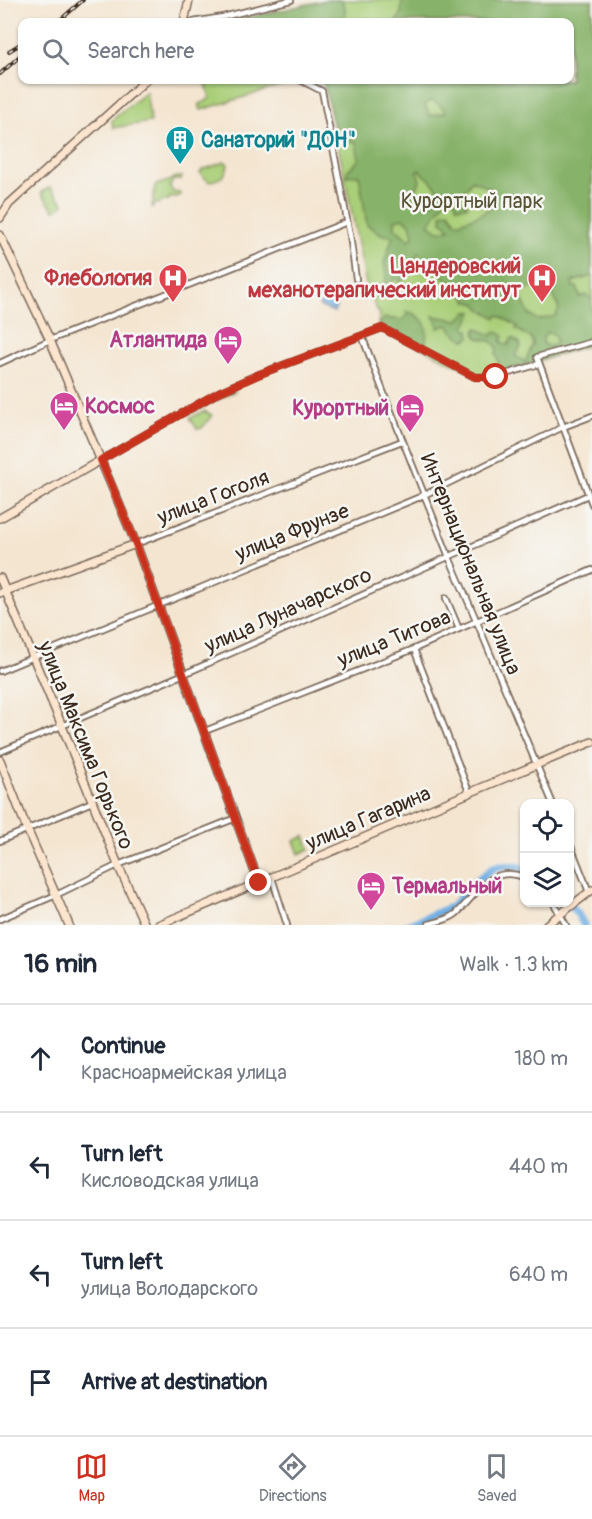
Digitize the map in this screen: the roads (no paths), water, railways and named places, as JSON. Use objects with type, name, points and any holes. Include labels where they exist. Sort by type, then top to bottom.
[{"type":"street","points":[[185,18],[189,0]]},
{"type":"street","points":[[217,18],[291,0]]},
{"type":"street","points":[[0,218],[9,204],[142,84]]},
{"type":"street","points":[[308,84],[322,91],[356,279]]},
{"type":"street","points":[[0,207],[9,204]]},
{"type":"street","points":[[0,363],[50,340],[347,222]]},
{"type":"street","points":[[0,229],[0,236],[50,340],[136,544],[259,883]]},
{"type":"street","points":[[0,518],[219,392],[382,328],[475,377],[496,377],[539,364]]},
{"type":"street","name":"Интернациональная улица","points":[[362,336],[449,557],[550,799]]},
{"type":"street","points":[[592,342],[537,357],[592,504]]},
{"type":"street","name":"улица Фрунзе","points":[[0,671],[425,495],[563,427],[592,416]]},
{"type":"street","name":"улица Гоголя","points":[[3,592],[136,544],[402,441]]},
{"type":"street","name":"улица Луначарского","points":[[0,752],[184,674],[588,495]]},
{"type":"street","name":"улица Титова","points":[[205,731],[414,649],[592,570]]},
{"type":"street","name":"улица Максима Горького","points":[[0,578],[3,592],[145,925]]},
{"type":"street","points":[[446,598],[459,629]]},
{"type":"street","points":[[414,649],[469,792]]},
{"type":"street","name":"улица Гагарина","points":[[158,925],[592,742]]},
{"type":"street","points":[[0,760],[69,925]]},
{"type":"street","points":[[0,841],[92,802]]},
{"type":"street","points":[[0,919],[118,865],[236,818]]},
{"type":"street","points":[[546,925],[591,891],[574,853]]},
{"type":"street","points":[[429,924],[448,919],[458,913],[473,894],[496,875],[520,876]]},
{"type":"street","points":[[272,878],[287,925]]},
{"type":"street","points":[[557,907],[562,913],[566,925]]},
{"type":"water","points":[[325,291],[341,297],[334,312],[319,306]]},
{"type":"waterway","points":[[408,925],[452,907],[471,885],[492,869],[510,866],[520,868]]},
{"type":"waterway","points":[[572,907],[584,925]]},
{"type":"railway","points":[[63,18],[83,0]]},
{"type":"railway","points":[[9,51],[18,45]]},
{"type":"railway","points":[[0,74],[18,58]]},
{"type":"place","name":"Санаторий \"ДОН\"","points":[[180,166]]},
{"type":"place","name":"Флебология","points":[[173,304]]},
{"type":"place","name":"Цандеровский механотерапический институт","points":[[542,304]]},
{"type":"place","name":"Атлантида","points":[[228,366]]},
{"type":"place","name":"Космос","points":[[64,432]]},
{"type":"place","name":"Курортный","points":[[410,434]]},
{"type":"place","name":"Термальный","points":[[371,912]]},
{"type":"park label","name":"Курортный парк","points":[[472,201]]}]
